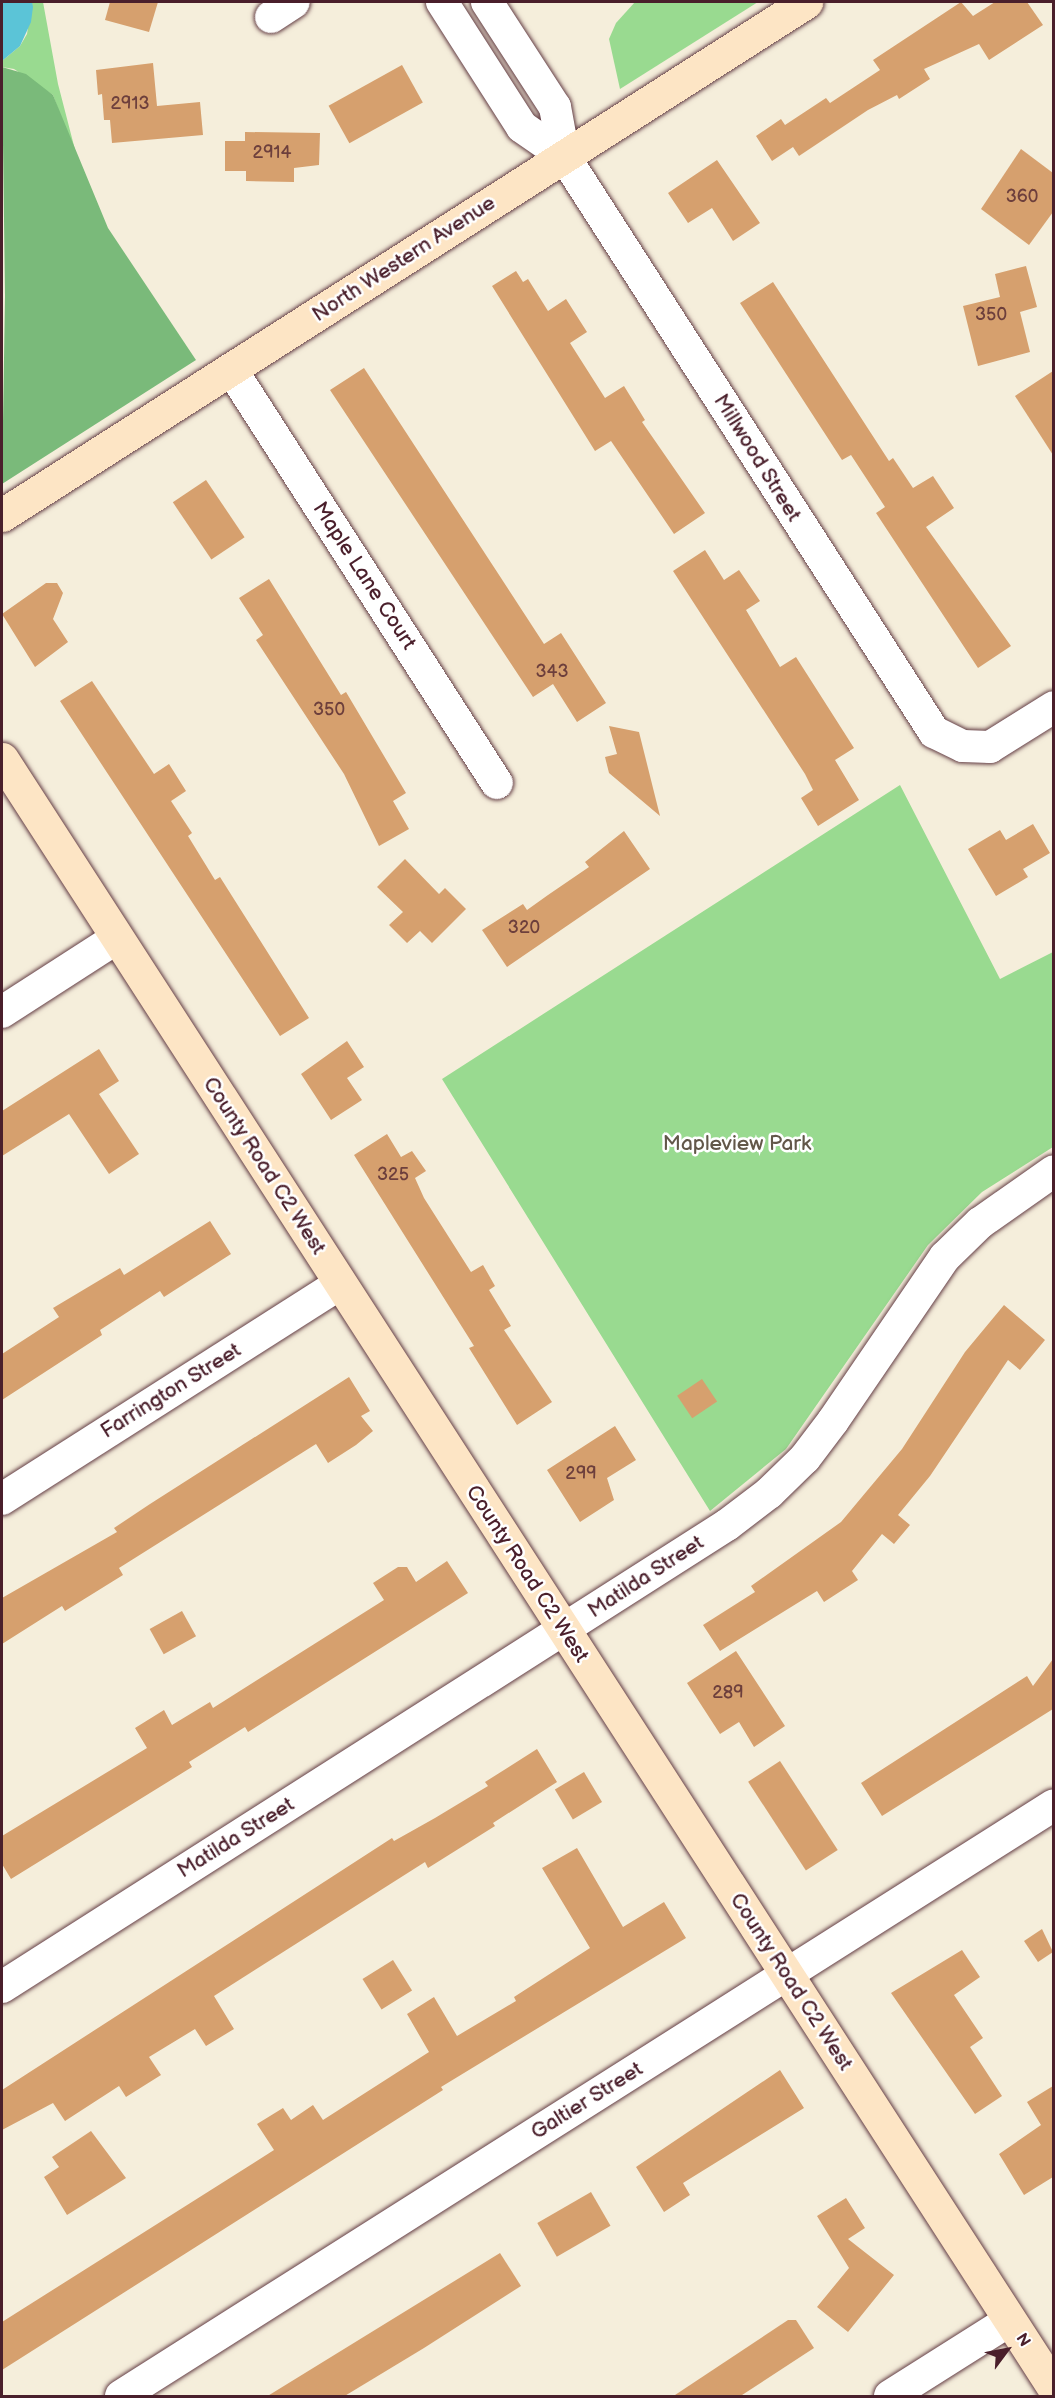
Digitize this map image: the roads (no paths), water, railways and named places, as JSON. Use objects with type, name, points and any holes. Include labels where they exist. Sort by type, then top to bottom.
[{"type":"street","points":[[442,2],[522,127],[564,156]]},
{"type":"street","points":[[487,2],[555,107],[564,156]]},
{"type":"street","name":"North Western Avenue","points":[[2,515],[806,2]]},
{"type":"street","name":"Millwood Street","points":[[564,156],[913,703],[934,732],[963,746],[990,747],[1053,707]]},
{"type":"street","name":"Maple Lane Court","points":[[231,369],[497,783]]},
{"type":"street","name":"County Road C2 West","points":[[2,759],[1053,2388]]},
{"type":"street","points":[[2,1012],[117,938]]},
{"type":"street","name":"Matilda Street","points":[[2,1987],[563,1630],[726,1525],[769,1493],[826,1430],[945,1257],[980,1223],[1053,1172]]},
{"type":"street","name":"Farrington Street","points":[[2,1499],[340,1284]]},
{"type":"street","name":"Galtier Street","points":[[121,2397],[1053,1805]]},
{"type":"street","points":[[890,2397],[1010,2320]]},
{"type":"water","points":[[2,2],[32,2],[33,7],[31,22],[20,46],[2,61]]},
{"type":"park label","name":"Mapleview Park","points":[[737,1144]]}]
